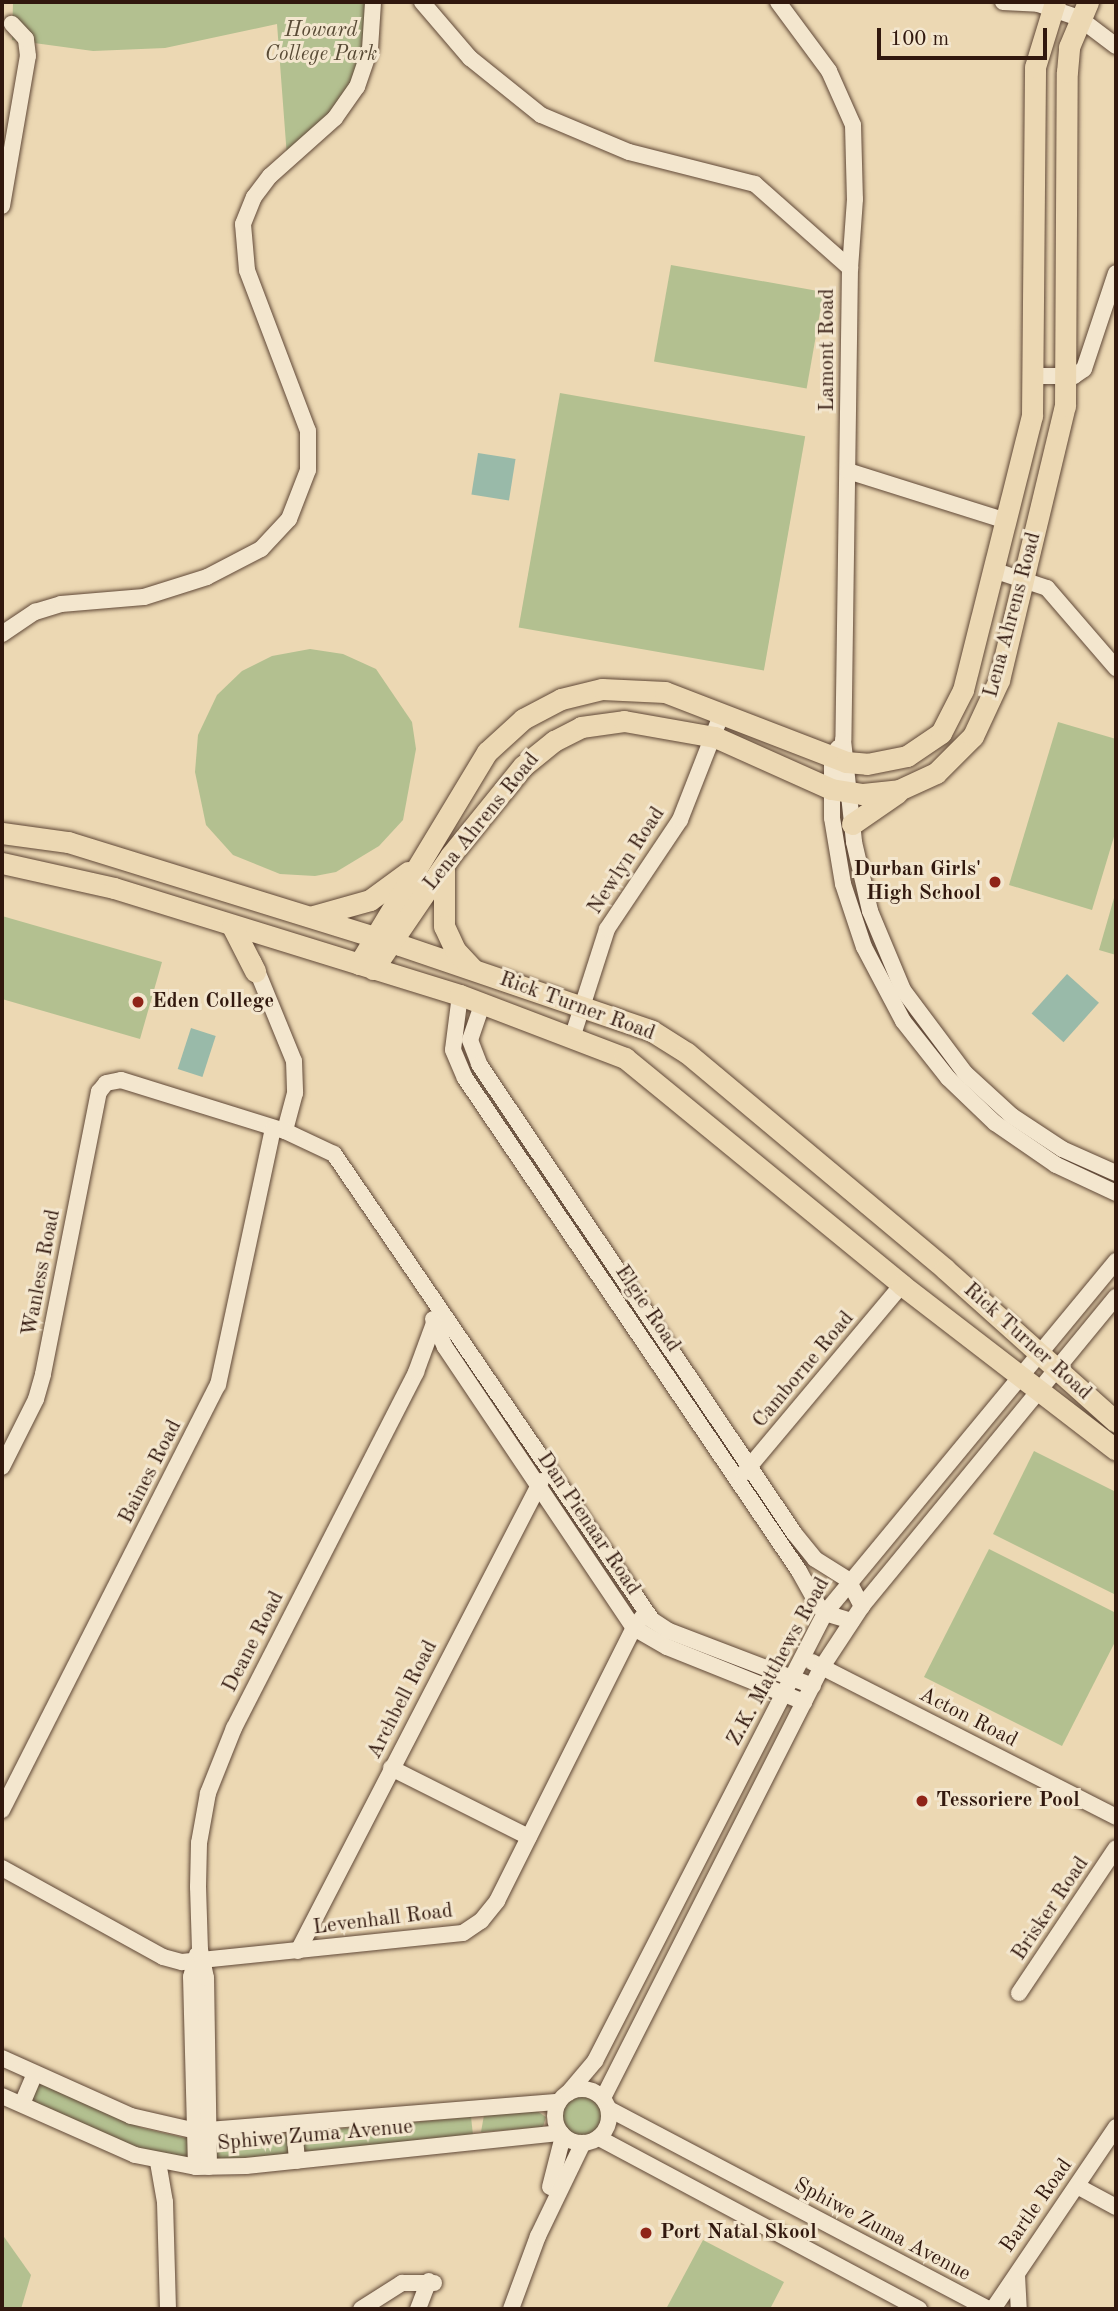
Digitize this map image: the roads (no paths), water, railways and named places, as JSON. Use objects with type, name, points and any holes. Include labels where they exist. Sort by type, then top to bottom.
[{"type":"main road","name":"Lena Ahrens Road","points":[[366,966],[434,862],[450,813],[502,737],[561,699],[602,689],[641,689],[841,753],[889,762],[925,747],[941,733],[963,690],[1032,415],[1035,67],[1054,5]]},
{"type":"main road","name":"Lena Ahrens Road","points":[[434,862],[474,830],[523,766],[554,741],[581,727],[624,722],[715,737],[840,791],[883,793],[908,787],[936,772],[972,736],[999,680],[1065,406],[1067,72],[1084,10]]},
{"type":"main road","points":[[1034,201],[1066,202]]},
{"type":"main road","points":[[852,824],[908,787]]},
{"type":"main road","points":[[450,813],[474,830]]},
{"type":"main road","name":"Rick Turner Road","points":[[2,833],[57,839],[583,1005],[652,1031],[687,1054],[1038,1351],[1116,1422]]},
{"type":"main road","points":[[2,854],[42,869]]},
{"type":"main road","points":[[306,917],[339,912],[370,900],[434,862],[444,926],[455,950],[475,971]]},
{"type":"main road","name":"Rick Turner Road","points":[[2,863],[42,869],[483,1002],[573,1035],[643,1069],[902,1285],[1116,1450]]},
{"type":"main road","points":[[242,930],[255,971]]},
{"type":"street","points":[[2,634],[35,612],[61,604],[144,597],[207,577],[261,549],[289,519],[308,470],[307,431],[247,270],[243,224],[254,197],[270,176],[335,118],[357,87],[370,49],[373,2]]},
{"type":"street","name":"Lamont Road","points":[[422,2],[470,58],[541,115],[629,152],[755,184],[850,268],[840,791]]},
{"type":"street","points":[[778,2],[830,71],[853,125],[855,199],[850,268]]},
{"type":"street","points":[[1003,2],[1084,10],[1116,46]]},
{"type":"street","points":[[2,206],[28,56],[26,39],[12,24]]},
{"type":"street","points":[[1034,376],[1065,376],[1084,369],[1116,273]]},
{"type":"street","points":[[848,471],[1007,521]]},
{"type":"street","points":[[993,570],[1025,579],[1056,597],[1116,668]]},
{"type":"street","name":"Newlyn Road","points":[[573,1035],[607,929],[680,820],[715,737],[722,713]]},
{"type":"street","points":[[840,791],[852,824],[870,911],[893,969],[959,1079]]},
{"type":"street","points":[[840,791],[844,884],[877,976],[903,1021],[959,1079],[1036,1142],[1116,1194]]},
{"type":"street","points":[[242,930],[256,901]]},
{"type":"street","points":[[877,976],[893,969]]},
{"type":"street","name":"Baines Road","points":[[2,1810],[218,1385],[279,1130],[295,1093],[293,1061],[255,971]]},
{"type":"street","name":"Elgie Road","points":[[460,995],[453,1050],[483,1104],[825,1613]]},
{"type":"street","name":"Elgie Road","points":[[483,1002],[472,1033],[472,1052],[807,1552],[848,1580],[862,1606]]},
{"type":"street","name":"Dan Pienaar Road","points":[[106,1083],[121,1080],[279,1130],[334,1154],[421,1280],[452,1343],[536,1486],[634,1628],[667,1647],[787,1684],[813,1686]]},
{"type":"street","name":"Wanless Road","points":[[2,1467],[36,1399],[43,1374],[98,1098],[106,1083]]},
{"type":"street","points":[[483,1104],[499,1093]]},
{"type":"street","points":[[1036,1142],[1116,1173]]},
{"type":"street","name":"Z.K. Matthews Road","points":[[564,2097],[595,2061],[825,1613],[848,1580],[1116,1261]]},
{"type":"street","name":"Dan Pienaar Road","points":[[421,1280],[434,1322],[551,1473],[646,1612],[669,1631],[787,1684],[804,1702]]},
{"type":"street","points":[[613,1295],[628,1285]]},
{"type":"street","name":"Camborne Road","points":[[737,1480],[751,1467],[902,1285]]},
{"type":"street","name":"Z.K. Matthews Road","points":[[606,2103],[821,1667],[862,1606],[1116,1297]]},
{"type":"street","name":"Deane Road","points":[[203,2167],[199,1843],[208,1793],[234,1728],[416,1372],[434,1322]]},
{"type":"street","name":"Deane Road","points":[[416,1372],[452,1343]]},
{"type":"street","name":"Archbell Road","points":[[298,1951],[536,1486],[551,1473]]},
{"type":"street","name":"Levenhall Road","points":[[2,1868],[163,1957],[199,1958],[298,1951],[463,1933],[490,1912],[634,1628],[646,1612]]},
{"type":"street","points":[[825,1613],[852,1621]]},
{"type":"street","name":"Acton Road","points":[[801,1657],[1116,1817]]},
{"type":"street","points":[[391,1768],[529,1837]]},
{"type":"street","name":"Brisker Road","points":[[1019,1993],[1116,1848]]},
{"type":"street","name":"Sphiwe Zuma Avenue","points":[[2,2058],[131,2116],[203,2131],[294,2126],[564,2097]]},
{"type":"street","points":[[22,2105],[35,2074]]},
{"type":"street","points":[[537,2236],[538,2218],[562,2134],[555,2119],[564,2097],[586,2089],[606,2103],[608,2125],[599,2138],[583,2143],[562,2134]]},
{"type":"street","name":"Sphiwe Zuma Avenue","points":[[2,2096],[158,2162],[203,2167],[297,2161],[562,2134]]},
{"type":"street","name":"Sphiwe Zuma Avenue","points":[[606,2103],[736,2178],[988,2309]]},
{"type":"street","points":[[294,2126],[297,2161]]},
{"type":"street","name":"Bartle Road","points":[[993,2309],[1116,2127]]},
{"type":"street","points":[[599,2138],[919,2309]]},
{"type":"street","points":[[511,2309],[537,2236],[583,2143]]},
{"type":"street","points":[[158,2162],[165,2202],[168,2309]]},
{"type":"street","points":[[721,2204],[736,2178]]},
{"type":"street","points":[[1077,2186],[1116,2207]]},
{"type":"street","points":[[848,2272],[864,2245]]},
{"type":"street","points":[[1017,2272],[1019,2309]]},
{"type":"street","points":[[361,2309],[402,2283],[432,2282],[418,2309]]},
{"type":"place","name":"Durban Girls' High School","points":[[995,882]]},
{"type":"place","name":"Eden College","points":[[138,1002]]},
{"type":"place","name":"Tessoriere Pool","points":[[922,1801]]},
{"type":"place","name":"Port Natal Skool","points":[[646,2233]]},
{"type":"park label","name":"Howard College Park","points":[[321,43]]}]
